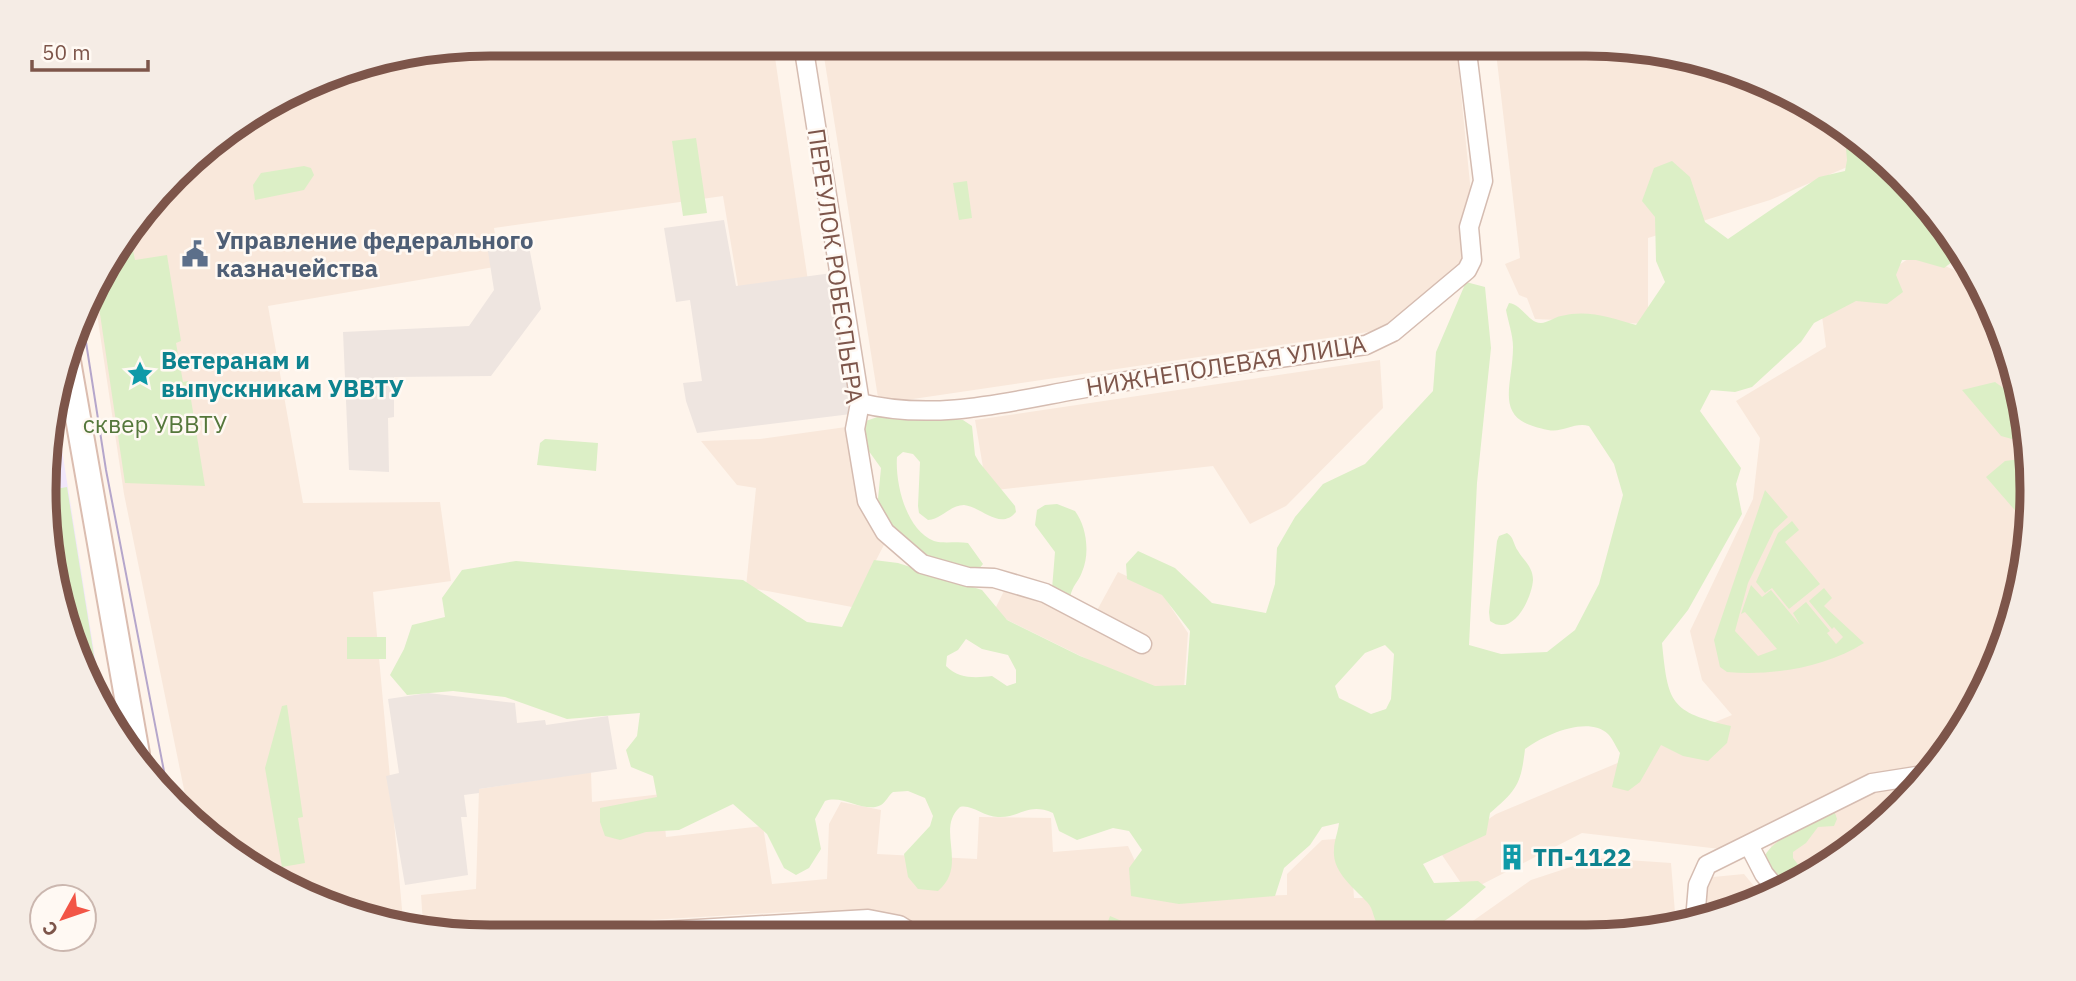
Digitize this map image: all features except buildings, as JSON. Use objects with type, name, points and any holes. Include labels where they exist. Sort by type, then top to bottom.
[{"type":"main road","points":[[71,378],[133,738]]},
{"type":"street","name":"ПЕРЕУЛОК РОБЕСПЬЕРА","points":[[805,56],[860,403],[855,429],[867,501],[885,532],[922,564],[968,577],[994,578],[1045,593],[1142,645]]},
{"type":"street","name":"НИЖНЕПОЛЕВАЯ УЛИЦА","points":[[860,403],[887,410],[968,410],[1096,386],[1366,345],[1393,332],[1467,270],[1472,260],[1469,228],[1483,181],[1467,56]]},
{"type":"street","points":[[1696,911],[1698,884],[1707,866],[1872,783],[1912,777]]},
{"type":"street","points":[[1748,845],[1771,883]]},
{"type":"street","points":[[767,925],[869,919],[899,925]]},
{"type":"shaded area","points":[[490,56],[775,56],[808,281],[739,292],[723,196],[494,228],[500,266],[268,306],[303,503],[440,502],[451,581],[373,592],[403,916],[324,892],[273,867],[226,835],[186,801],[124,494],[96,308],[129,249],[164,204],[204,164],[249,129],[324,89],[378,71],[434,60]]},
{"type":"shaded area","points":[[824,56],[1457,56],[1476,243],[1465,265],[1401,318],[1375,331],[879,404]]},
{"type":"shaded area","points":[[1496,56],[1614,57],[1670,64],[1698,71],[1752,89],[1803,114],[1866,159],[1770,200],[1648,238],[1648,324],[1535,319],[1527,298],[1519,295],[1505,264],[1520,258]]},
{"type":"shaded area","points":[[724,220],[736,286],[832,273],[851,414],[697,433],[683,383],[702,381],[690,300],[676,302],[664,228]]},
{"type":"shaded area","points":[[527,236],[541,309],[491,376],[394,377],[394,417],[388,418],[389,472],[349,470],[343,332],[469,326],[494,290],[487,245]]},
{"type":"shaded area","points":[[1917,253],[1962,274],[1969,287],[2002,380],[2016,437],[2020,490],[2016,547],[2005,603],[1987,657],[1962,708],[1912,777],[1720,849],[1582,833],[1467,892],[1440,852],[1496,814],[1732,715],[1702,680],[1690,631],[1753,499],[1760,438],[1736,401],[1826,347],[1822,316]]},
{"type":"shaded area","points":[[1380,360],[1383,408],[1286,506],[1250,524],[1213,466],[987,491],[975,420]]},
{"type":"shaded area","points":[[846,427],[857,494],[887,539],[852,607],[746,587],[756,488],[737,485],[701,441],[760,439]]},
{"type":"shaded area","points":[[60,436],[98,677],[79,630],[64,575],[56,490]]},
{"type":"shaded area","points":[[1118,572],[1161,592],[1188,633],[1184,688],[1150,690],[993,613],[1006,587],[1149,639],[1126,624],[1095,614]]},
{"type":"shaded area","points":[[428,693],[515,703],[517,723],[545,720],[546,725],[608,716],[617,769],[479,789],[479,793],[464,795],[467,817],[461,817],[468,875],[405,885],[386,776],[399,773],[388,699]]},
{"type":"shaded area","points":[[591,772],[592,802],[662,794],[666,837],[763,826],[772,884],[827,879],[829,824],[841,802],[881,810],[877,854],[977,859],[979,817],[1051,818],[1053,852],[1128,846],[1152,898],[1287,895],[1287,874],[1322,840],[1350,838],[1354,898],[1384,898],[1385,925],[914,925],[898,914],[803,911],[584,925],[490,925],[423,919],[421,895],[476,889],[479,789]]},
{"type":"shaded area","points":[[1906,784],[1850,835],[1788,875],[1766,839],[1874,788]]},
{"type":"shaded area","points":[[1598,858],[1671,863],[1675,916],[1614,924],[1470,925],[1531,880]]},
{"type":"shaded area","points":[[1744,874],[1757,890],[1702,909],[1703,884],[1713,877]]},
{"type":"green space","points":[[696,138],[707,213],[683,216],[672,141]]},
{"type":"green space","points":[[1845,143],[1893,183],[1912,204],[1938,236],[1952,262],[1944,268],[1916,260],[1902,260],[1896,275],[1903,292],[1887,304],[1856,301],[1814,323],[1801,342],[1752,387],[1735,392],[1711,390],[1700,411],[1741,468],[1736,484],[1742,514],[1688,610],[1662,643],[1670,692],[1676,702],[1695,716],[1731,726],[1727,743],[1708,761],[1683,756],[1661,745],[1640,782],[1628,791],[1612,787],[1620,753],[1610,736],[1599,729],[1589,726],[1566,729],[1525,749],[1522,771],[1516,786],[1490,813],[1486,835],[1423,864],[1434,883],[1478,881],[1486,887],[1438,925],[1377,924],[1369,905],[1336,865],[1334,847],[1339,823],[1322,827],[1310,845],[1284,868],[1275,896],[1179,904],[1131,896],[1129,868],[1142,850],[1129,831],[1113,828],[1077,840],[1059,831],[1053,813],[1037,809],[998,817],[969,807],[960,807],[950,826],[952,859],[947,881],[938,891],[918,889],[908,877],[904,854],[930,826],[933,816],[925,798],[908,791],[893,792],[883,804],[875,807],[839,800],[825,801],[815,819],[821,849],[809,868],[796,875],[784,868],[767,834],[733,804],[679,830],[646,832],[620,840],[605,836],[600,822],[600,808],[657,797],[653,776],[631,767],[626,750],[637,736],[640,713],[567,719],[505,697],[453,691],[407,695],[390,675],[404,649],[412,625],[445,617],[442,598],[462,570],[516,561],[743,580],[807,622],[842,627],[874,560],[898,563],[982,590],[1007,620],[1080,656],[1155,686],[1186,685],[1190,631],[1162,595],[1127,579],[1126,564],[1138,551],[1175,568],[1212,603],[1266,613],[1275,584],[1277,548],[1295,517],[1323,484],[1365,464],[1433,391],[1436,352],[1466,282],[1485,287],[1491,348],[1477,483],[1469,645],[1501,654],[1547,652],[1575,630],[1599,584],[1623,495],[1614,464],[1589,426],[1548,430],[1518,419],[1512,410],[1509,389],[1513,342],[1506,310],[1509,303],[1536,322],[1543,323],[1561,316],[1581,313],[1636,325],[1665,282],[1656,261],[1655,217],[1642,201],[1654,168],[1672,161],[1690,177],[1705,222],[1728,239],[1819,177],[1845,171]],"holes":[[[966,639],[982,649],[1008,655],[1016,670],[1016,683],[1007,686],[992,676],[962,675],[946,666],[947,656],[958,650]],[[1385,645],[1394,654],[1391,699],[1386,709],[1371,714],[1339,698],[1335,686],[1365,653]]]},
{"type":"green space","points":[[304,166],[311,168],[314,175],[304,190],[255,200],[253,185],[261,173]]},
{"type":"green space","points":[[967,181],[972,218],[959,220],[953,183]]},
{"type":"green space","name":"сквер УВВТУ","points":[[132,245],[135,260],[167,255],[181,341],[176,343],[183,382],[188,381],[205,486],[125,483],[98,304]]},
{"type":"green space","points":[[1995,382],[2008,392],[2016,436],[2012,439],[2001,436],[1962,390]]},
{"type":"green space","points":[[886,414],[963,420],[972,426],[975,455],[1015,506],[1016,512],[1010,517],[997,519],[964,505],[928,520],[919,513],[918,506],[920,462],[913,454],[903,452],[897,457],[897,468],[904,505],[916,527],[934,541],[968,543],[983,564],[978,570],[929,562],[888,524],[878,499],[881,468],[863,443],[863,422]]},
{"type":"green space","points":[[545,439],[598,443],[596,471],[537,465],[540,443]]},
{"type":"green space","points":[[2019,459],[2019,515],[1986,477],[2005,461]]},
{"type":"green space","points":[[67,487],[97,674],[79,630],[64,575],[56,489]]},
{"type":"green space","points":[[1765,490],[1788,517],[1774,530],[1748,583],[1735,631],[1758,656],[1777,649],[1745,612],[1741,614],[1751,585],[1762,597],[1771,590],[1800,625],[1793,613],[1806,602],[1830,631],[1827,633],[1836,644],[1843,637],[1834,627],[1832,629],[1809,601],[1824,588],[1832,598],[1824,606],[1864,643],[1832,659],[1797,668],[1762,673],[1727,672],[1720,667],[1714,640]]},
{"type":"green space","points":[[1057,504],[1075,511],[1086,541],[1084,565],[1070,597],[1052,589],[1055,552],[1035,525],[1037,510],[1045,505]]},
{"type":"green space","points":[[1792,521],[1799,530],[1785,542],[1820,584],[1789,609],[1772,588],[1765,593],[1756,582],[1778,533]]},
{"type":"green space","points":[[1507,533],[1530,568],[1533,580],[1520,614],[1506,624],[1498,625],[1490,621],[1489,612],[1497,541],[1499,536]]},
{"type":"green space","points":[[347,637],[386,637],[386,659],[347,659]]},
{"type":"green space","points":[[287,705],[303,817],[298,818],[305,863],[282,867],[265,768],[282,706]]},
{"type":"green space","points":[[1830,813],[1835,813],[1837,819],[1834,826],[1818,827],[1806,843],[1793,852],[1793,858],[1801,868],[1778,880],[1764,857],[1776,843]]},
{"type":"green space","points":[[1110,916],[1131,925],[1107,925]]},
{"type":"tram line","points":[[85,335],[106,470],[165,779]]},
{"type":"place","name":"Управление федерального казначейства","points":[[195,254]]},
{"type":"place","name":"Ветеранам и выпускникам УВВТУ","points":[[140,374]]},
{"type":"place","name":"ТП-1122","points":[[1512,857]]}]
